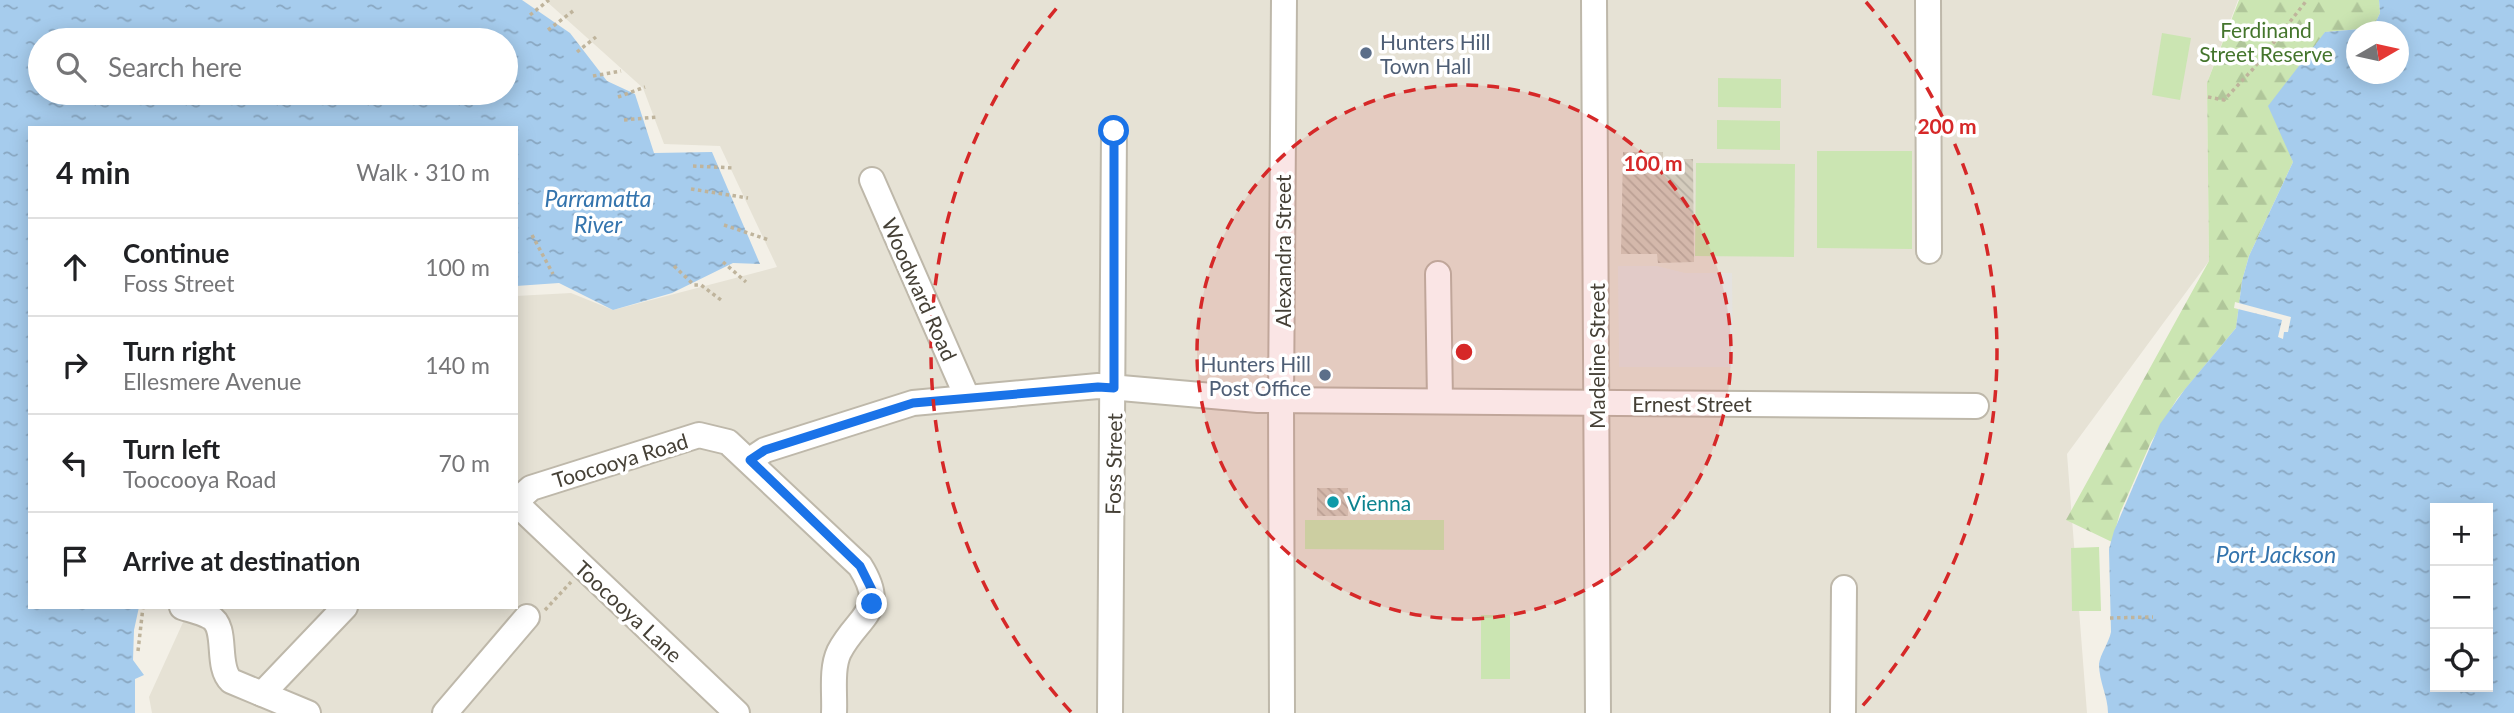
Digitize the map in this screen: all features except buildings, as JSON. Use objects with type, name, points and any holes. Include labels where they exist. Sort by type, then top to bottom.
[{"type":"street","name":"Alexandra Street","points":[[1282,713],[1284,0]]},
{"type":"street","name":"Madeline Street","points":[[1594,0],[1598,713]]},
{"type":"street","points":[[1928,0],[1929,251]]},
{"type":"street","name":"Foss Street","points":[[1110,713],[1114,131]]},
{"type":"street","name":"Woodward Road","points":[[872,180],[967,397]]},
{"type":"street","points":[[1438,274],[1440,401]]},
{"type":"street","name":"Ernest Street","points":[[750,460],[765,450],[913,403],[1098,387],[1281,400],[1976,406]]},
{"type":"street","name":"Toocooya Road","points":[[521,508],[521,497],[530,488],[699,435],[728,442],[860,566],[872,590],[869,611],[838,654],[834,713]]},
{"type":"street","name":"Toocooya Lane","points":[[521,508],[737,713]]},
{"type":"street","points":[[1843,713],[1844,588]]},
{"type":"street","points":[[188,609],[211,617],[218,625],[227,677],[308,713]]},
{"type":"street","points":[[262,694],[343,609]]},
{"type":"street","points":[[445,713],[527,617]]},
{"type":"path","points":[[530,15],[549,0]]},
{"type":"path","points":[[2208,97],[2224,100],[2253,69],[2307,0]]},
{"type":"path","points":[[548,30],[573,11]]},
{"type":"path","points":[[577,52],[596,37]]},
{"type":"path","points":[[593,76],[621,71]]},
{"type":"path","points":[[618,97],[645,87]]},
{"type":"path","points":[[624,120],[657,117]]},
{"type":"path","points":[[693,166],[734,168]]},
{"type":"path","points":[[691,189],[748,198]]},
{"type":"path","points":[[724,225],[769,240]]},
{"type":"path","points":[[532,235],[553,274]]},
{"type":"path","points":[[723,262],[746,282]]},
{"type":"path","points":[[674,266],[694,285],[701,285],[721,300]]},
{"type":"path","points":[[527,617],[534,623],[584,568]]},
{"type":"path","points":[[138,651],[143,609]]},
{"type":"path","points":[[2110,618],[2153,617]]},
{"type":"shaded area","points":[[545,0],[2238,0],[2207,83],[2209,261],[2067,454],[2087,713],[152,713],[149,697],[189,609],[518,609],[518,296],[571,293],[613,310],[777,267],[720,146],[664,144],[643,88]]},
{"type":"shaded area","points":[[1618,266],[1657,266],[1685,273],[1732,273],[1733,367],[1619,367]]},
{"type":"green space","name":"Ferdinand Street Reserve","points":[[2239,0],[2379,0],[2380,13],[2376,21],[2346,21],[2346,30],[2325,32],[2285,140],[2293,162],[2249,256],[2242,281],[2236,328],[2177,399],[2151,442],[2120,513],[2112,542],[2066,520],[2209,261],[2207,83]]},
{"type":"green space","points":[[2162,33],[2191,38],[2180,100],[2152,95]]},
{"type":"green space","points":[[1718,78],[1781,79],[1781,108],[1718,107]]},
{"type":"green space","points":[[1717,120],[1780,121],[1780,150],[1717,149]]},
{"type":"green space","points":[[1817,151],[1912,151],[1912,249],[1817,248]]},
{"type":"green space","points":[[1696,163],[1795,164],[1794,257],[1695,256]]},
{"type":"green space","points":[[1305,520],[1444,520],[1444,550],[1305,549]]},
{"type":"green space","points":[[2099,547],[2101,611],[2072,611],[2071,548]]},
{"type":"green space","points":[[1481,615],[1510,615],[1510,679],[1481,679]]},
{"type":"water","name":"Parramatta River","points":[[0,0],[522,0],[570,33],[607,81],[635,94],[654,153],[712,152],[760,264],[733,263],[672,293],[613,310],[559,283],[518,286],[518,126],[28,126],[28,609],[139,609],[134,630],[133,660],[144,675],[135,679],[135,713],[0,713]]},
{"type":"water","name":"Port Jackson","points":[[2379,0],[2514,0],[2514,713],[2108,713],[2099,664],[2111,632],[2109,549],[2114,531],[2160,424],[2185,389],[2236,328],[2242,281],[2249,256],[2293,162],[2268,106],[2325,32],[2346,30],[2346,84],[2409,84],[2409,21],[2376,21],[2380,13]]},
{"type":"pier","points":[[2235,302],[2291,317],[2288,332],[2284,332],[2283,339],[2278,337],[2282,320],[2234,308]]},
{"type":"place","name":"Hunters Hill Town Hall","points":[[1366,53]]},
{"type":"place","name":"Hunters Hill Post Office","points":[[1325,375]]},
{"type":"place","name":"Vienna","points":[[1333,502]]},
{"type":"route","points":[[872,604],[872,590],[860,566],[750,460],[765,450],[913,403],[1098,387],[1114,388],[1114,131]]}]
